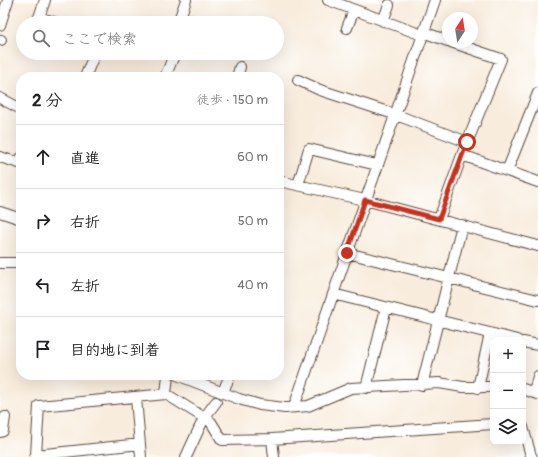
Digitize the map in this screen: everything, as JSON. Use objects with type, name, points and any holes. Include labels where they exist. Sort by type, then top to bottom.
[{"type":"street","points":[[0,25],[8,0]]},
{"type":"street","points":[[39,16],[44,0]]},
{"type":"street","points":[[180,16],[186,0]]},
{"type":"street","points":[[328,0],[383,21],[442,39]]},
{"type":"street","points":[[294,407],[394,114],[435,0]]},
{"type":"street","points":[[383,21],[389,5]]},
{"type":"street","points":[[348,28],[354,10]]},
{"type":"street","points":[[439,219],[467,142],[501,59],[469,48]]},
{"type":"street","points":[[88,72],[92,60]]},
{"type":"street","points":[[167,72],[172,60]]},
{"type":"street","points":[[238,72],[240,67]]},
{"type":"street","points":[[298,80],[320,90],[394,114],[467,142]]},
{"type":"street","points":[[507,171],[538,93]]},
{"type":"street","points":[[0,98],[16,107]]},
{"type":"street","points":[[298,185],[309,148],[377,165]]},
{"type":"street","points":[[0,156],[16,162]]},
{"type":"street","points":[[462,156],[538,182]]},
{"type":"street","points":[[284,182],[365,200],[538,246]]},
{"type":"street","points":[[0,212],[16,217]]},
{"type":"street","points":[[422,385],[462,225]]},
{"type":"street","points":[[347,253],[538,300]]},
{"type":"street","points":[[0,263],[16,264]]},
{"type":"street","points":[[332,294],[505,337]]},
{"type":"street","points":[[366,388],[386,308]]},
{"type":"street","points":[[478,388],[490,333]]},
{"type":"street","points":[[526,343],[538,345]]},
{"type":"street","points":[[526,391],[536,394],[538,376]]},
{"type":"street","points":[[166,394],[167,380]]},
{"type":"street","points":[[191,380],[238,399],[260,405],[285,408],[308,406],[350,388],[439,383],[462,387],[490,387]]},
{"type":"street","points":[[223,392],[228,380]]},
{"type":"street","points":[[140,444],[76,454],[35,456],[40,406],[166,394],[211,422],[222,440],[272,439],[490,424]]},
{"type":"street","points":[[136,398],[141,457]]},
{"type":"street","points":[[190,454],[204,418],[216,402]]},
{"type":"street","points":[[0,432],[3,431],[6,417]]},
{"type":"street","points":[[526,438],[531,457]]},
{"type":"street","points":[[272,439],[274,457]]},
{"type":"route","points":[[347,253],[365,200],[439,219],[467,142]]}]
